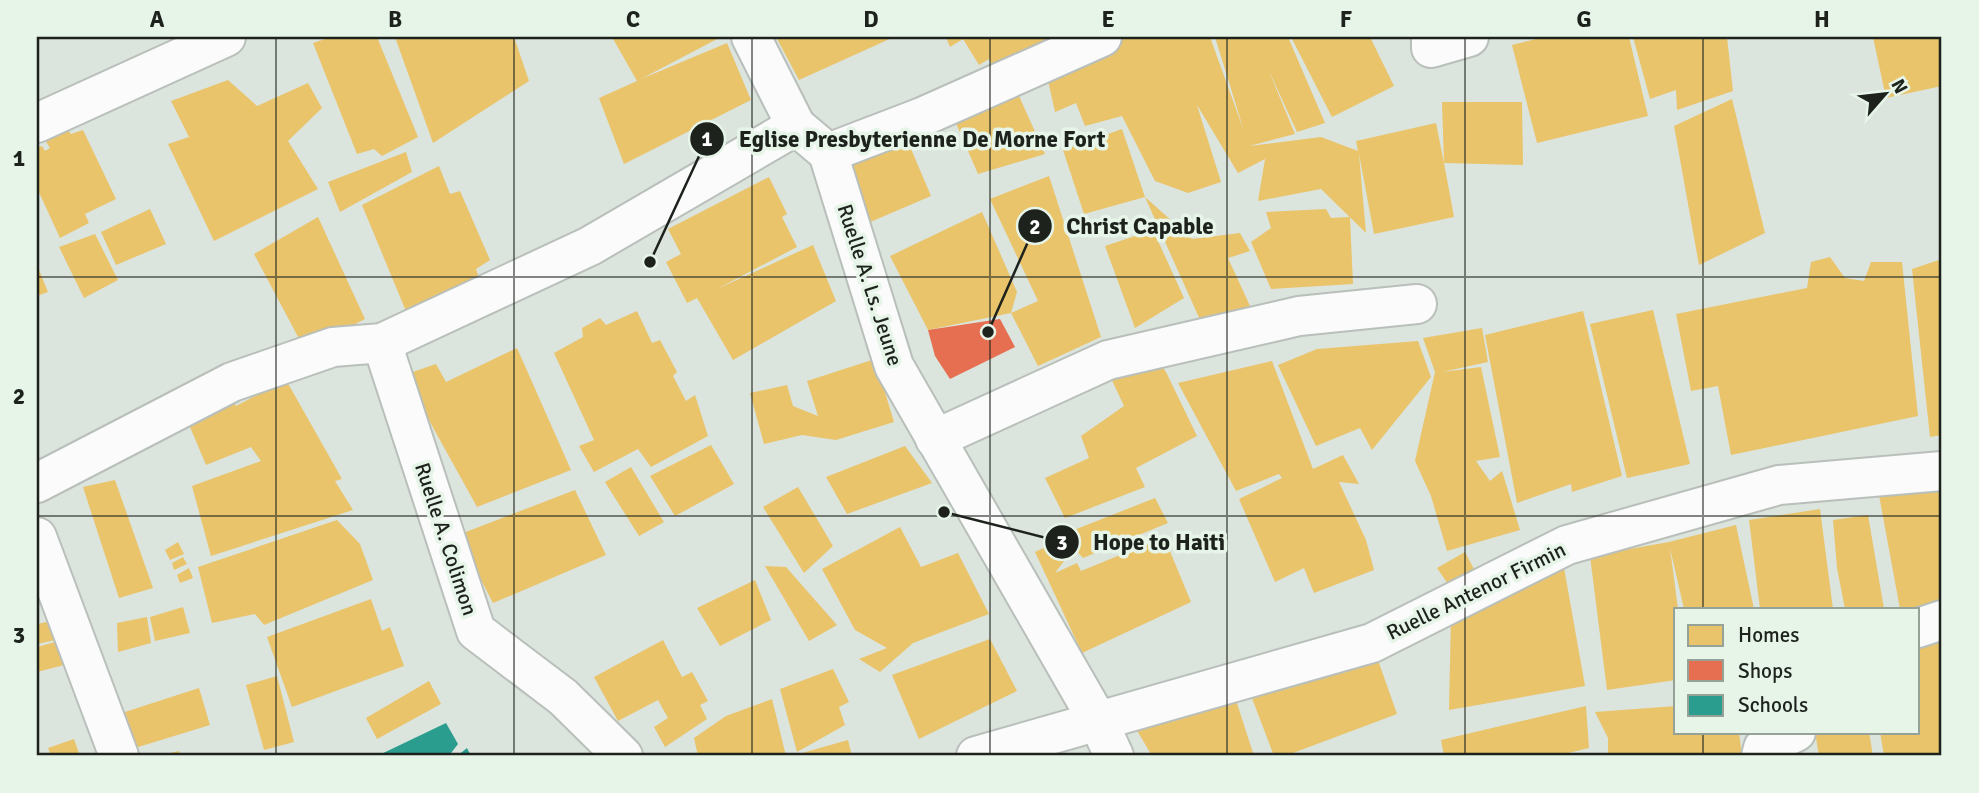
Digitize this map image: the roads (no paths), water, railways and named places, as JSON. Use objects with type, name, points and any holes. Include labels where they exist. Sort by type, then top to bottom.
[{"type":"street","points":[[37,123],[226,37]]},
{"type":"street","points":[[751,37],[796,125],[828,153],[922,117],[1102,37]]},
{"type":"street","points":[[1431,37],[1431,48],[1469,37]]},
{"type":"street","points":[[37,483],[232,382],[333,347],[382,343],[590,246],[796,125]]},
{"type":"street","name":"Ruelle A. Ls. Jeune","points":[[828,153],[894,366],[1098,721],[1114,756]]},
{"type":"street","points":[[935,439],[1108,360],[1299,316],[1417,304]]},
{"type":"street","name":"Ruelle A. Colimon","points":[[382,343],[476,631],[563,697],[623,756]]},
{"type":"street","name":"Ruelle Antenor Firmin","points":[[1098,721],[1372,643],[1567,545],[1779,485],[1942,471]]},
{"type":"street","points":[[37,537],[119,756]]},
{"type":"street","points":[[1920,627],[1942,620]]},
{"type":"street","points":[[976,756],[1098,721]]},
{"type":"street","points":[[1761,756],[1763,748],[1792,734]]},
{"type":"place","name":"Eglise Presbyterienne De Morne Fort","points":[[650,262]]},
{"type":"place","name":"Christ Capable","points":[[988,332]]},
{"type":"place","name":"Hope to Haiti","points":[[944,512]]}]
